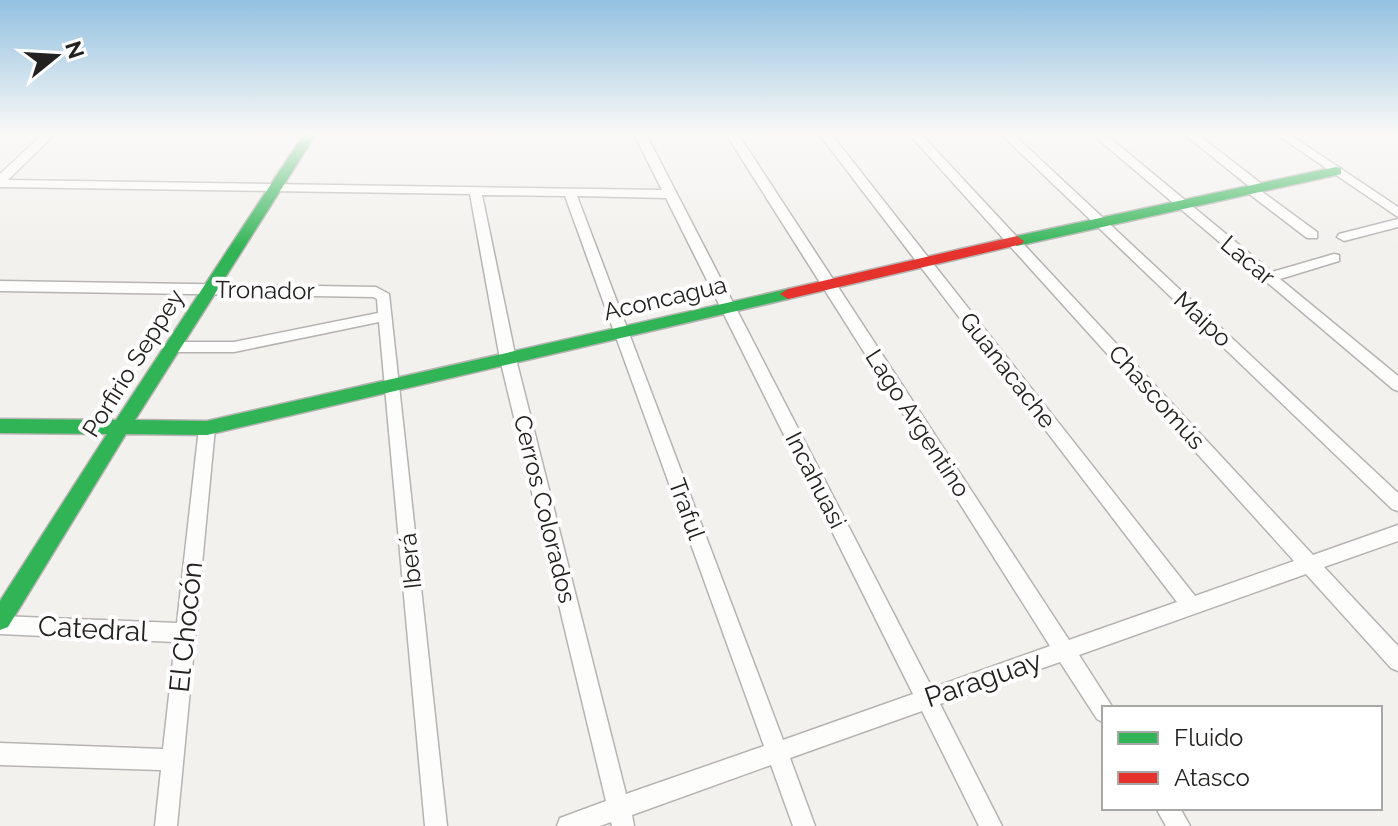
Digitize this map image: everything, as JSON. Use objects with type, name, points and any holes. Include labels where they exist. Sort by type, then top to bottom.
[{"type":"street","name":"Porfirio Seppey","points":[[0,623],[207,290],[285,173]]},
{"type":"street","name":"Incahuasi","points":[[660,173],[991,826]]},
{"type":"street","name":"Lago Argentino","points":[[757,173],[1102,709]]},
{"type":"street","name":"Guanacache","points":[[855,173],[1191,606]]},
{"type":"street","name":"Chascomús","points":[[950,173],[1398,661]]},
{"type":"street","name":"Maipo","points":[[1048,173],[1398,504]]},
{"type":"street","name":"Lacar","points":[[1143,173],[1398,385]]},
{"type":"street","points":[[1236,173],[1312,235]]},
{"type":"street","name":"Aconcagua","points":[[0,426],[207,428],[1100,222],[1329,173]]},
{"type":"street","points":[[1338,173],[1398,213]]},
{"type":"street","points":[[0,182],[671,194]]},
{"type":"street","name":"Cerros Colorados","points":[[475,191],[508,359],[620,817]]},
{"type":"street","name":"Traful","points":[[570,193],[804,826]]},
{"type":"street","points":[[1344,237],[1398,223]]},
{"type":"street","points":[[1269,278],[1334,258]]},
{"type":"street","name":"Tronador","points":[[0,286],[376,292],[385,306]]},
{"type":"street","points":[[173,347],[234,347],[385,306]]},
{"type":"street","name":"Iberá","points":[[385,306],[436,826]]},
{"type":"street","name":"El Chocón","points":[[166,826],[207,428]]},
{"type":"street","name":"Paraguay","points":[[568,826],[620,817],[776,751],[1398,533]]},
{"type":"street","name":"Catedral","points":[[0,623],[185,633]]},
{"type":"street","points":[[0,754],[173,760]]},
{"type":"traffic: fast","points":[[0,620],[207,290],[285,173]]},
{"type":"traffic: fast","points":[[1017,241],[1329,173]]},
{"type":"traffic: fast","points":[[0,426],[207,428],[788,294]]},
{"type":"traffic: jam","points":[[788,294],[1017,241]]}]
